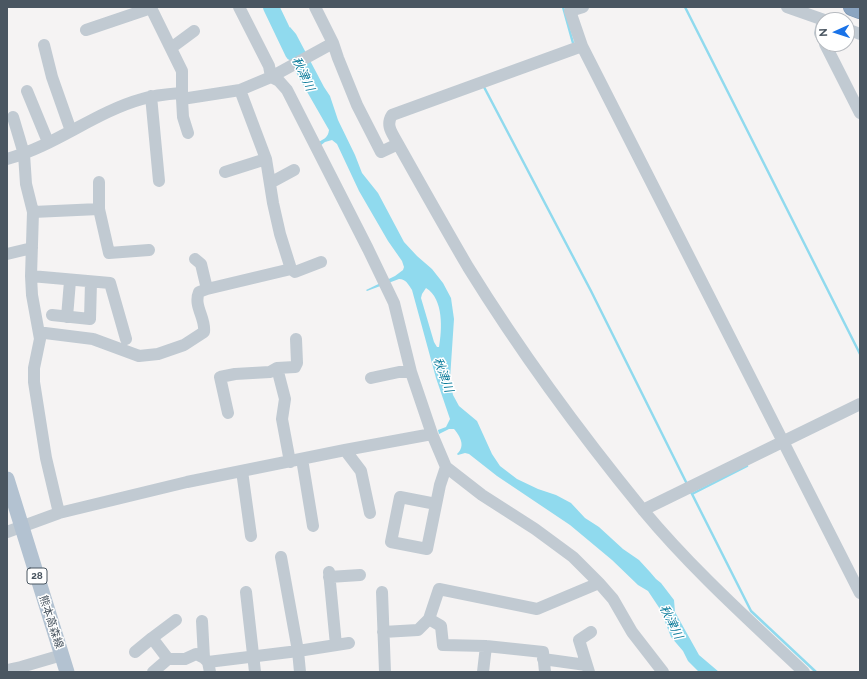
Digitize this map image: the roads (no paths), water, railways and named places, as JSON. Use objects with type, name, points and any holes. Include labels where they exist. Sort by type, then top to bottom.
[{"type":"highway","points":[[852,7],[860,10]]},
{"type":"main road","name":"熊本高森線","points":[[7,479],[14,530],[62,655],[67,672]]},
{"type":"street","points":[[239,7],[269,66],[271,77]]},
{"type":"street","points":[[315,7],[357,105],[381,152],[398,144]]},
{"type":"street","points":[[583,7],[570,11],[582,46],[860,593]]},
{"type":"street","points":[[787,7],[815,17]]},
{"type":"street","points":[[86,30],[151,8],[182,71],[183,117],[188,133]]},
{"type":"street","points":[[171,48],[194,31]]},
{"type":"street","points":[[7,159],[24,154],[131,102],[151,96],[182,96],[240,90],[271,77],[330,45]]},
{"type":"street","points":[[44,46],[52,77],[71,131]]},
{"type":"street","points":[[582,46],[392,115],[389,121],[389,127],[468,267],[579,428],[670,541],[734,607],[804,672]]},
{"type":"street","points":[[829,52],[860,113]]},
{"type":"street","points":[[271,77],[279,81],[287,90],[358,228],[394,303],[411,372],[432,434],[446,467],[482,495],[536,529],[573,557],[613,599],[632,632],[663,672]]},
{"type":"street","points":[[240,90],[266,159],[280,234],[291,269]]},
{"type":"street","points":[[27,91],[48,142]]},
{"type":"street","points":[[151,96],[159,181]]},
{"type":"street","points":[[13,117],[24,154],[26,184],[33,212],[31,276],[32,296],[39,333],[39,344],[34,368],[34,382],[46,458],[59,513]]},
{"type":"street","points":[[225,172],[266,159]]},
{"type":"street","points":[[270,183],[294,170]]},
{"type":"street","points":[[99,182],[99,209],[108,253],[149,250]]},
{"type":"street","points":[[33,212],[99,209]]},
{"type":"street","points":[[7,254],[32,248]]},
{"type":"street","points":[[195,259],[202,267],[207,289]]},
{"type":"street","points":[[39,333],[93,339],[138,356],[158,354],[188,343],[204,332],[204,325],[196,300],[198,292],[291,269],[295,272],[321,262]]},
{"type":"street","points":[[31,276],[110,284],[126,339]]},
{"type":"street","points":[[66,317],[70,281]]},
{"type":"street","points":[[52,315],[90,319],[91,282]]},
{"type":"street","points":[[228,413],[220,377],[235,374],[270,372],[277,368],[295,367],[296,339]]},
{"type":"street","points":[[277,368],[285,400],[282,419],[290,462]]},
{"type":"street","points":[[371,378],[399,372],[411,372]]},
{"type":"street","points":[[644,510],[784,443],[860,404]]},
{"type":"street","points":[[14,530],[59,513],[187,482],[344,450],[432,434]]},
{"type":"street","points":[[344,450],[361,471],[370,513]]},
{"type":"street","points":[[302,459],[313,526]]},
{"type":"street","points":[[436,504],[400,497],[391,542],[427,549],[440,485],[446,467]]},
{"type":"street","points":[[242,471],[251,536]]},
{"type":"street","points":[[281,557],[298,650],[300,672]]},
{"type":"street","points":[[336,645],[329,575],[360,575]]},
{"type":"street","points":[[383,632],[418,630],[429,619],[439,589],[537,609],[599,583]]},
{"type":"street","points":[[246,592],[255,672]]},
{"type":"street","points":[[382,592],[385,672]]},
{"type":"street","points":[[429,619],[440,626],[443,645],[486,646],[542,652],[545,672]]},
{"type":"street","points":[[135,652],[176,620]]},
{"type":"street","points":[[202,621],[208,664]]},
{"type":"street","points":[[587,669],[578,640],[591,632]]},
{"type":"street","points":[[152,638],[168,660]]},
{"type":"street","points":[[153,672],[168,660],[185,659],[196,654],[208,664],[253,656],[349,644]]},
{"type":"street","points":[[483,672],[486,646]]},
{"type":"street","points":[[7,670],[62,655]]},
{"type":"street","points":[[544,659],[587,669]]},
{"type":"water","points":[[290,27],[296,34],[330,96],[338,120],[362,173],[378,193],[404,242],[432,269],[443,283],[451,298],[454,319],[450,379],[453,395],[459,406],[477,421],[492,454],[500,466],[517,479],[538,489],[556,495],[571,503],[585,518],[599,527],[623,549],[639,560],[661,583],[674,600],[675,612],[699,655],[719,672],[699,672],[688,661],[683,651],[671,637],[660,609],[648,591],[638,585],[612,560],[570,525],[497,476],[469,454],[465,453],[458,455],[457,454],[460,451],[462,444],[454,429],[449,429],[439,434],[438,430],[446,427],[450,419],[436,378],[412,290],[405,281],[399,279],[367,291],[366,290],[395,276],[403,270],[404,267],[402,261],[388,241],[359,191],[337,144],[332,140],[325,142],[320,146],[318,142],[326,138],[329,130],[298,76],[280,37]],"holes":[[[426,288],[432,293],[439,307],[441,324],[439,347],[437,347],[434,342],[421,298]]]},
{"type":"waterway","name":"秋津川","points":[[271,7],[293,53]]},
{"type":"waterway","points":[[563,7],[573,43]]},
{"type":"waterway","points":[[685,7],[860,354]]},
{"type":"waterway","points":[[484,87],[591,291],[687,484]]},
{"type":"waterway","points":[[692,494],[747,466]]},
{"type":"waterway","points":[[690,490],[751,611],[816,672]]}]
